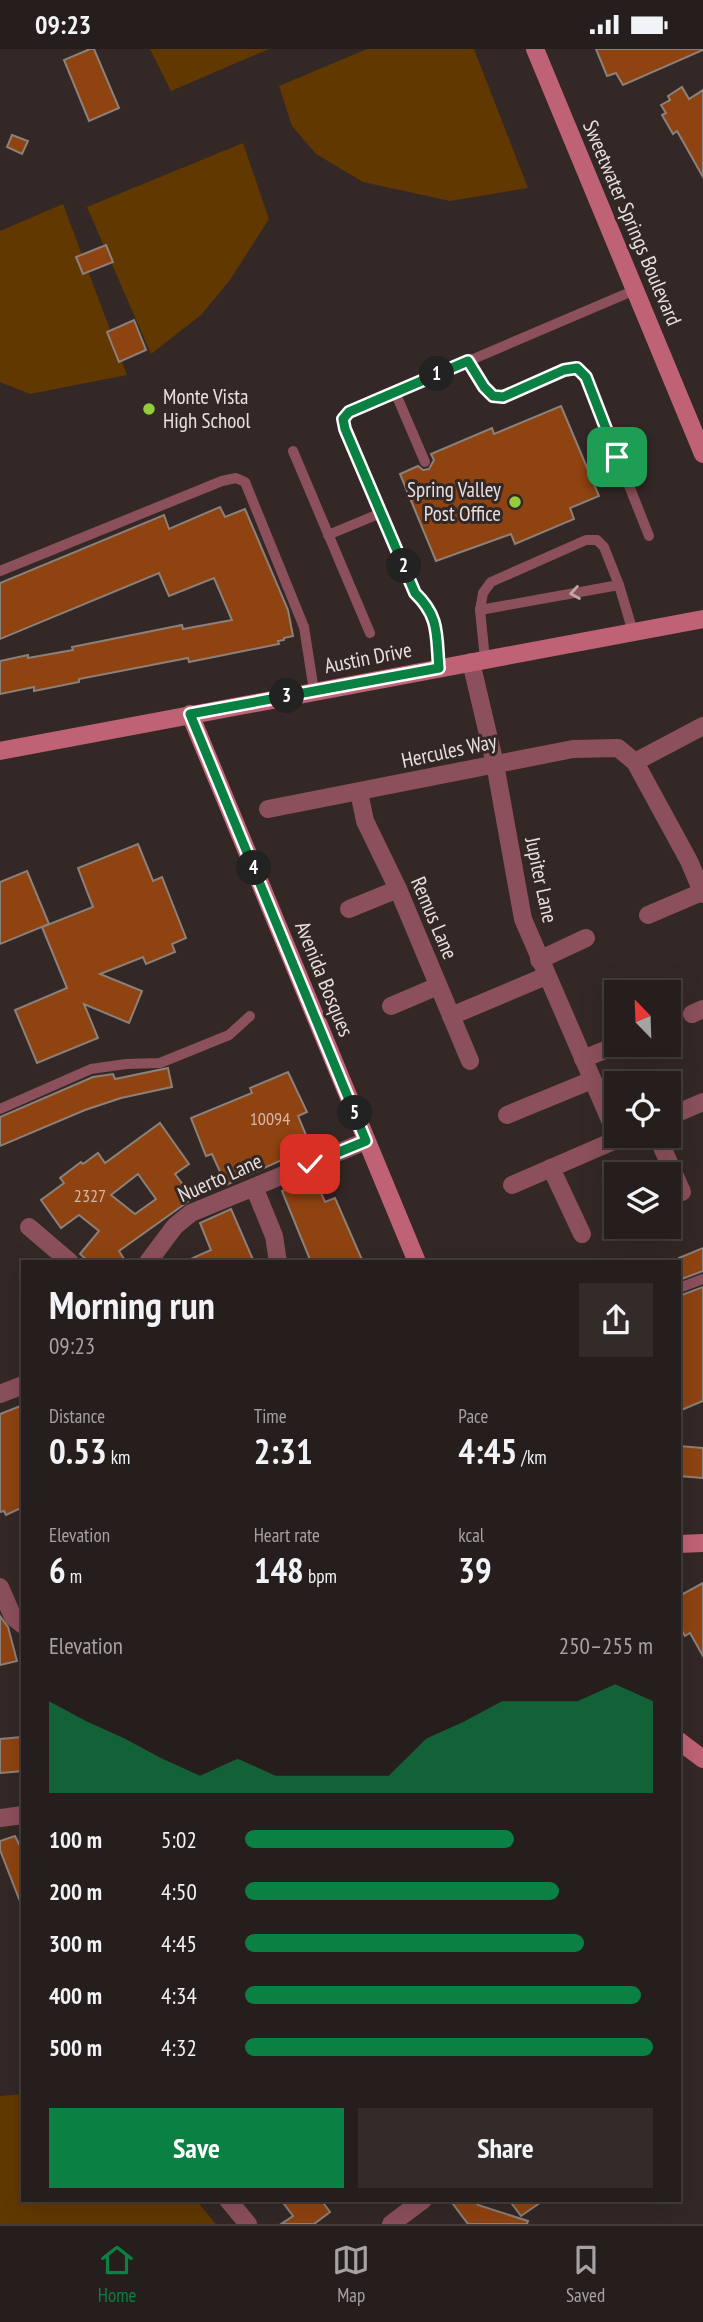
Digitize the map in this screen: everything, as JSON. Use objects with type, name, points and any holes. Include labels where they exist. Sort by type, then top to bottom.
[{"type":"main road","name":"Sweetwater Springs Boulevard","points":[[535,49],[703,454]]},
{"type":"main road","name":"Austin Drive","points":[[0,751],[703,619]]},
{"type":"main road","name":"Avenida Bosques","points":[[190,714],[416,1260]]},
{"type":"main road","points":[[681,1544],[703,1543]]},
{"type":"main road","points":[[681,1742],[703,1759]]},
{"type":"street","name":"Jupiter Lane","points":[[478,661],[523,919],[604,1105]]},
{"type":"street","points":[[648,915],[702,893],[696,857],[635,762],[703,726]]},
{"type":"street","name":"Hercules Way","points":[[268,809],[573,750],[618,748],[635,762]]},
{"type":"street","name":"Remus Lane","points":[[359,792],[365,821],[398,889],[470,1061]]},
{"type":"street","points":[[349,909],[398,889]]},
{"type":"street","points":[[451,1016],[543,968],[586,938]]},
{"type":"street","points":[[391,1006],[438,986]]},
{"type":"street","points":[[583,1059],[604,1050]]},
{"type":"street","points":[[507,1115],[592,1080]]},
{"type":"street","points":[[681,1111],[703,1102]]},
{"type":"street","name":"Nuerto Lane","points":[[150,1260],[175,1226],[191,1213],[366,1141]]},
{"type":"street","points":[[512,1185],[604,1143]]},
{"type":"street","points":[[662,1148],[682,1192]]},
{"type":"street","points":[[551,1168],[582,1234]]},
{"type":"street","points":[[254,1187],[274,1236],[278,1260]]},
{"type":"street","points":[[29,1227],[68,1260]]},
{"type":"street","points":[[0,1394],[21,1386]]},
{"type":"street","points":[[0,1587],[13,1617],[21,1623]]},
{"type":"street","points":[[0,1818],[21,1815]]},
{"type":"street","points":[[230,2202],[248,2224]]},
{"type":"street","points":[[391,2224],[420,2202]]},
{"type":"lane","points":[[439,668],[435,622],[429,607],[415,593],[343,419],[349,412],[635,290]]},
{"type":"lane","points":[[468,361],[484,387],[493,396],[503,397],[564,370],[577,368],[586,377],[649,537]]},
{"type":"lane","points":[[395,392],[425,462]]},
{"type":"lane","points":[[293,451],[370,633]]},
{"type":"lane","points":[[0,571],[222,481],[236,478],[245,482],[304,627],[314,691]]},
{"type":"lane","points":[[328,535],[381,513]]},
{"type":"lane","points":[[478,661],[480,610],[483,593],[491,582],[586,540],[597,540],[604,547],[634,632]]},
{"type":"lane","points":[[480,610],[619,585]]},
{"type":"lane","points":[[0,1109],[92,1069],[160,1063],[229,1035],[250,1016]]},
{"type":"lane","points":[[681,1287],[703,1279]]},
{"type":"shaded area","points":[[150,49],[269,49],[171,91]]},
{"type":"shaded area","points":[[367,49],[474,49],[528,188],[450,201],[363,182],[316,154],[292,126],[279,86]]},
{"type":"shaded area","points":[[243,143],[269,219],[230,280],[201,315],[151,354],[87,207]]},
{"type":"shaded area","points":[[63,204],[127,375],[30,394],[0,382],[0,231]]},
{"type":"shaded area","points":[[21,2094],[21,2202],[198,2202],[216,2224],[0,2224],[0,2096]]},
{"type":"building","points":[[94,49],[119,108],[89,121],[64,60]]},
{"type":"building","points":[[596,49],[703,50],[623,85],[616,73],[607,76]]},
{"type":"building","points":[[682,87],[689,99],[703,90],[703,177],[677,131],[673,134],[662,115],[666,113],[661,105],[670,100],[668,96]]},
{"type":"building","points":[[12,135],[28,141],[22,154],[7,147]]},
{"type":"building","points":[[106,245],[113,262],[83,274],[76,257]]},
{"type":"building","points":[[134,320],[146,350],[119,362],[107,332]]},
{"type":"building","points":[[561,406],[599,496],[570,508],[574,519],[515,544],[511,534],[436,561],[400,474],[418,466],[423,470],[429,469],[434,460],[431,454],[492,428],[494,434]]},
{"type":"building","points":[[220,507],[225,517],[245,509],[288,610],[293,636],[278,641],[279,644],[189,662],[188,658],[79,679],[79,682],[34,691],[34,687],[0,694],[0,661],[73,650],[72,647],[182,625],[183,629],[232,620],[214,578],[169,596],[159,573],[0,639],[0,583],[164,515],[169,529]]},
{"type":"building","points":[[138,844],[153,881],[162,877],[186,938],[172,944],[175,952],[146,964],[143,957],[100,974],[142,991],[129,1023],[84,1004],[98,1038],[37,1063],[15,1010],[67,988],[42,927],[93,907],[78,868]]},
{"type":"building","points":[[27,871],[49,924],[0,944],[0,882]]},
{"type":"building","points":[[168,1068],[172,1087],[121,1098],[85,1110],[0,1146],[0,1117],[93,1077],[113,1074],[115,1079]]},
{"type":"building","points":[[288,1072],[307,1112],[298,1116],[311,1147],[226,1185],[212,1154],[206,1156],[191,1118],[252,1093],[250,1088]]},
{"type":"building","points":[[160,1123],[189,1164],[175,1174],[193,1198],[119,1251],[125,1260],[87,1260],[80,1254],[99,1231],[79,1215],[61,1228],[41,1200],[64,1183],[60,1178],[98,1153],[105,1163]],"holes":[[[138,1174],[156,1199],[135,1214],[111,1195]]]},
{"type":"building","points":[[314,1177],[325,1202],[335,1198],[362,1260],[310,1260],[282,1191]]},
{"type":"building","points":[[231,1209],[253,1260],[188,1260],[211,1250],[200,1223]]},
{"type":"building","points":[[703,1248],[703,1271],[681,1279],[679,1258]]},
{"type":"building","points":[[703,1287],[703,1401],[681,1410],[681,1295]]},
{"type":"building","points":[[21,1406],[21,1508],[6,1515],[4,1511],[0,1512],[0,1414]]},
{"type":"building","points":[[681,1446],[703,1448],[703,1478],[681,1476]]},
{"type":"building","points":[[703,1583],[703,1656],[690,1633],[685,1636],[681,1629],[681,1595]]},
{"type":"building","points":[[0,1616],[8,1627],[17,1661],[0,1665]]},
{"type":"building","points":[[21,1737],[21,1771],[0,1773],[0,1739]]},
{"type":"building","points":[[15,1836],[21,1848],[21,1904],[0,1850],[0,1841]]},
{"type":"building","points":[[282,2202],[322,2202],[330,2212],[314,2224],[281,2224],[293,2216]]},
{"type":"building","points":[[452,2202],[476,2202],[528,2221],[527,2224],[468,2224]]},
{"type":"building","points":[[510,2202],[541,2202],[521,2216]]},
{"type":"place","name":"Monte Vista High School","points":[[149,409]]},
{"type":"place","name":"Spring Valley Post Office","points":[[515,502]]},
{"type":"route","points":[[310,1164],[366,1141],[190,714],[439,668],[435,622],[429,607],[415,593],[345,429],[343,419],[349,412],[468,361],[484,387],[493,396],[503,397],[564,370],[577,368],[586,377],[617,457]]}]
